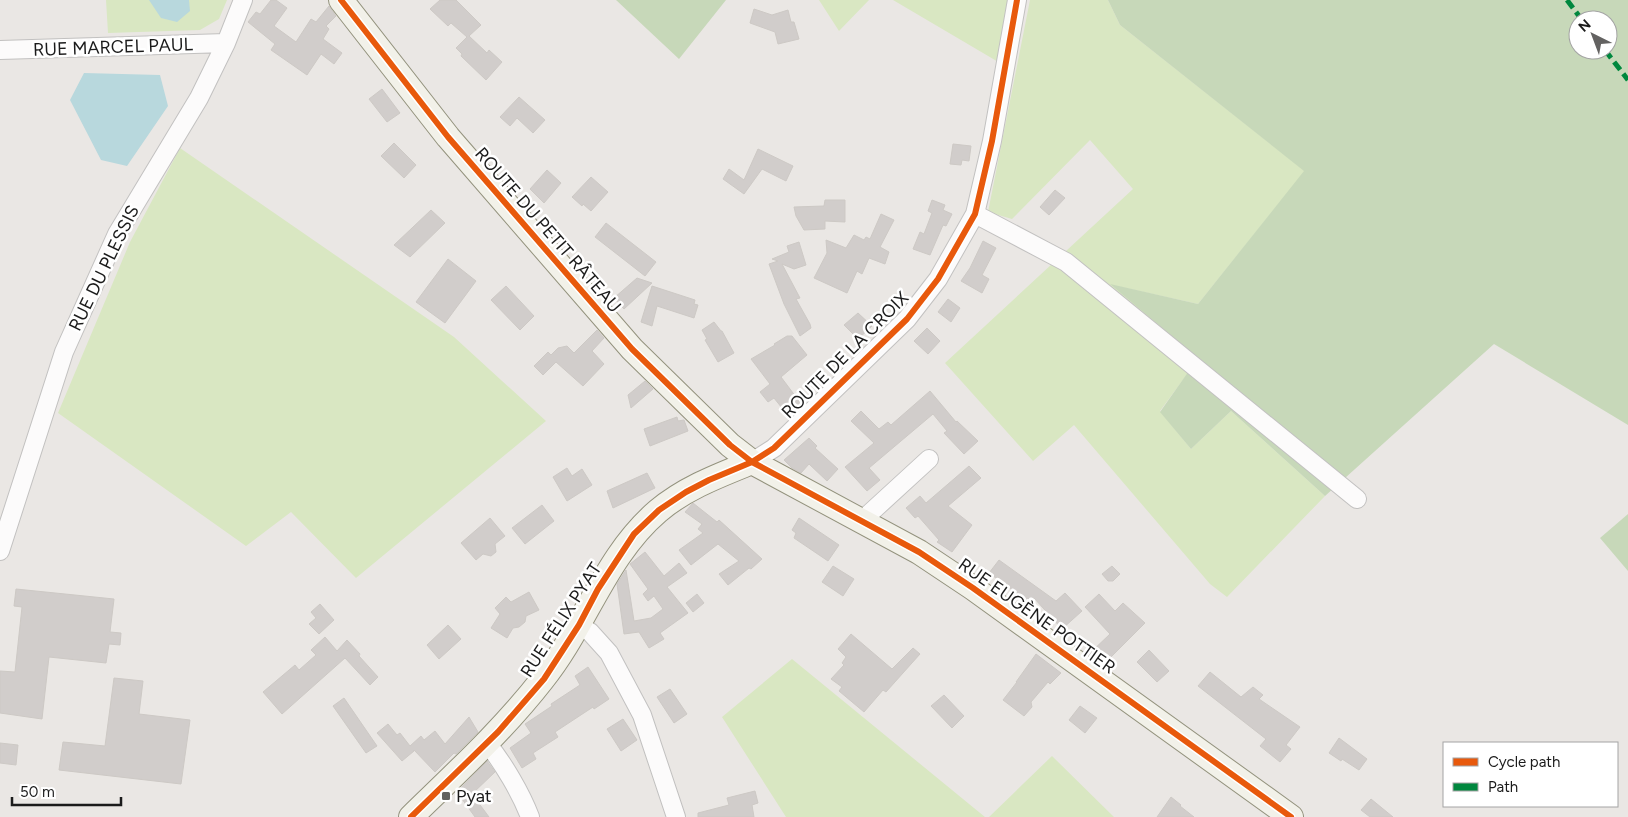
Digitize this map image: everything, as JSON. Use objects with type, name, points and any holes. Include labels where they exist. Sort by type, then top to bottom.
[{"type":"street","name":"RUE DU PLESSIS","points":[[0,551],[64,352],[117,234],[199,98],[226,43],[243,0]]},
{"type":"street","name":"ROUTE DU PETIT RÂTEAU","points":[[341,0],[448,137],[632,349],[730,445],[752,462]]},
{"type":"street","name":"ROUTE DE LA CROIX","points":[[752,462],[774,448],[907,319],[938,279],[975,214],[992,141],[1017,0]]},
{"type":"street","name":"RUE MARCEL PAUL","points":[[0,50],[226,43]]},
{"type":"street","points":[[975,214],[1066,262],[1357,500]]},
{"type":"street","points":[[864,522],[869,514],[929,459]]},
{"type":"street","name":"RUE EUGÈNE POTTIER","points":[[752,462],[919,552],[973,588],[1291,817]]},
{"type":"street","name":"RUE FÉLIX PYAT","points":[[411,817],[498,732],[544,678],[579,625],[598,589],[634,534],[659,510],[686,492],[708,480],[752,462]]},
{"type":"street","points":[[579,625],[590,632],[609,652],[642,715],[676,817]]},
{"type":"street","points":[[486,743],[494,752],[530,817]]},
{"type":"green space","points":[[106,0],[227,0],[219,19],[200,30],[108,33]]},
{"type":"green space","points":[[616,0],[726,0],[679,59]]},
{"type":"green space","points":[[819,0],[869,0],[839,31]]},
{"type":"green space","points":[[893,0],[1015,0],[1000,63]]},
{"type":"green space","points":[[1030,0],[1108,0],[1120,25],[1305,171],[1198,304],[1112,285],[1199,358],[1160,411],[1191,449],[1231,411],[1325,496],[1227,597],[1210,584],[1074,425],[1033,461],[945,363],[1133,189],[1090,140],[1012,219],[988,212]]},
{"type":"green space","points":[[1108,0],[1628,0],[1628,425],[1494,344],[1325,496],[1231,411],[1191,449],[1160,412],[1198,358],[1110,284],[1198,304],[1304,171],[1120,25]]},
{"type":"green space","points":[[180,148],[454,337],[546,421],[356,578],[291,512],[246,546],[58,413],[130,242]]},
{"type":"green space","points":[[1628,514],[1628,571],[1600,538]]},
{"type":"green space","points":[[792,659],[985,817],[786,817],[722,717]]},
{"type":"green space","points":[[1052,756],[1114,817],[989,817]]},
{"type":"water","points":[[149,0],[189,0],[190,11],[177,22],[161,18]]},
{"type":"water","points":[[84,73],[160,75],[168,106],[127,166],[101,160],[70,100]]},
{"type":"building","points":[[271,0],[276,0],[287,8],[274,26],[296,42],[311,19],[316,22],[329,6],[336,16],[326,26],[329,29],[323,39],[342,53],[334,64],[321,54],[307,75],[271,50],[275,44],[248,22],[256,12],[260,14]]},
{"type":"building","points":[[440,0],[456,0],[481,25],[469,36],[487,53],[489,50],[502,62],[486,80],[461,56],[462,54],[456,48],[467,37],[451,23],[448,26],[430,9]]},
{"type":"building","points":[[754,9],[772,15],[788,10],[799,39],[778,44],[775,32],[750,23]]},
{"type":"building","points":[[382,89],[400,113],[387,122],[369,99]]},
{"type":"building","points":[[519,97],[545,120],[533,133],[517,118],[510,126],[500,117]]},
{"type":"building","points":[[394,143],[416,165],[404,178],[381,156]]},
{"type":"building","points":[[953,144],[971,146],[969,161],[962,160],[961,165],[950,164]]},
{"type":"building","points":[[758,149],[793,166],[786,181],[762,169],[744,194],[723,179],[729,169],[744,180]]},
{"type":"building","points":[[547,170],[561,183],[544,203],[530,189]]},
{"type":"building","points":[[591,177],[608,192],[591,211],[572,197]]},
{"type":"building","points":[[1055,190],[1065,198],[1049,215],[1040,207]]},
{"type":"building","points":[[825,200],[845,200],[845,222],[825,221],[825,229],[804,230],[796,216],[794,207],[824,206]]},
{"type":"building","points":[[932,200],[945,205],[943,210],[952,214],[946,226],[943,225],[930,255],[913,249],[920,232],[924,234],[932,213],[928,211]]},
{"type":"building","points":[[431,210],[445,223],[410,257],[394,245]]},
{"type":"building","points":[[881,214],[894,220],[880,247],[889,252],[885,264],[869,258],[862,274],[857,271],[847,293],[814,278],[827,253],[826,240],[846,248],[854,235],[864,240],[866,237],[870,239]]},
{"type":"building","points":[[606,223],[656,262],[645,276],[595,237]]},
{"type":"building","points":[[983,241],[996,248],[982,275],[989,279],[982,293],[961,281],[970,268]]},
{"type":"building","points":[[799,242],[806,265],[794,269],[782,264],[800,298],[796,299],[811,328],[800,336],[784,304],[769,264],[778,261],[772,259],[789,252],[787,246]]},
{"type":"building","points":[[448,259],[476,281],[445,323],[416,302]]},
{"type":"building","points":[[637,278],[652,283],[624,309],[614,298]]},
{"type":"building","points":[[506,286],[534,316],[520,330],[491,300]]},
{"type":"building","points":[[652,286],[695,300],[694,304],[698,305],[694,318],[657,306],[652,326],[641,322]]},
{"type":"building","points":[[948,299],[960,308],[951,322],[938,312]]},
{"type":"building","points":[[858,313],[872,326],[858,339],[844,325]]},
{"type":"building","points":[[714,322],[722,331],[734,353],[718,362],[705,340],[707,339],[702,330]]},
{"type":"building","points":[[927,328],[940,341],[928,354],[914,341]]},
{"type":"building","points":[[597,330],[604,338],[592,351],[604,364],[583,386],[556,362],[543,375],[534,366],[548,352],[551,355],[558,348],[567,346],[574,353]]},
{"type":"building","points":[[787,336],[792,336],[807,355],[781,377],[802,405],[792,412],[790,410],[786,413],[774,398],[768,402],[760,392],[770,384],[751,359]]},
{"type":"building","points":[[645,381],[653,389],[631,408],[628,395]]},
{"type":"building","points":[[930,391],[956,422],[978,441],[964,454],[944,433],[947,431],[933,414],[869,468],[880,480],[867,491],[845,467],[874,443],[851,421],[861,411],[879,429],[888,422],[891,425]]},
{"type":"building","points":[[677,417],[678,421],[684,420],[688,431],[650,446],[644,429]]},
{"type":"building","points":[[809,438],[817,446],[815,448],[838,469],[827,481],[809,464],[801,473],[784,460]]},
{"type":"building","points":[[969,466],[981,478],[948,506],[972,525],[952,552],[937,542],[939,540],[918,516],[915,518],[906,508],[920,496],[926,503]]},
{"type":"building","points":[[567,468],[572,476],[582,469],[592,485],[567,501],[553,477]]},
{"type":"building","points":[[647,473],[655,488],[613,508],[607,491]]},
{"type":"building","points":[[693,503],[717,522],[719,520],[762,559],[728,585],[719,574],[739,561],[718,544],[691,565],[679,550],[703,533],[698,529],[702,524],[685,512]]},
{"type":"building","points":[[542,505],[554,521],[525,544],[512,528]]},
{"type":"building","points":[[490,518],[505,536],[495,544],[496,552],[491,556],[483,554],[476,560],[461,543]]},
{"type":"building","points":[[799,518],[839,545],[828,561],[794,538],[796,533],[792,530]]},
{"type":"building","points":[[645,552],[664,576],[679,563],[687,573],[667,587],[688,613],[660,633],[664,639],[649,648],[639,632],[624,634],[617,584],[626,570],[634,621],[651,618],[663,609],[654,596],[648,601],[643,594],[648,589],[630,564]]},
{"type":"building","points":[[999,560],[1056,601],[1065,593],[1082,611],[1062,629],[1034,598],[1030,603],[989,573]]},
{"type":"building","points":[[833,566],[854,579],[843,596],[822,582]]},
{"type":"building","points":[[1112,566],[1120,574],[1113,581],[1108,581],[1102,574]]},
{"type":"building","points":[[16,589],[114,599],[110,632],[121,633],[120,645],[109,644],[106,663],[49,657],[42,719],[0,713],[0,671],[15,672],[22,607],[14,606]]},
{"type":"building","points":[[529,592],[539,610],[526,616],[525,622],[519,627],[513,628],[507,638],[491,628],[500,614],[495,608],[506,597],[511,602]]},
{"type":"building","points":[[697,594],[704,603],[693,612],[686,603]]},
{"type":"building","points":[[1099,594],[1115,611],[1123,603],[1145,623],[1103,665],[1089,654],[1110,634],[1085,607]]},
{"type":"building","points":[[320,604],[334,620],[319,634],[309,624],[316,618],[311,612]]},
{"type":"building","points":[[448,625],[461,639],[439,659],[427,645]]},
{"type":"building","points":[[851,634],[892,669],[913,648],[920,654],[886,692],[883,690],[864,712],[839,691],[842,687],[831,679],[844,665],[842,663],[846,657],[838,649]]},
{"type":"building","points":[[325,637],[337,651],[347,640],[378,677],[370,685],[345,658],[282,714],[263,692],[295,665],[299,670],[316,655],[311,650]]},
{"type":"building","points":[[1149,650],[1169,671],[1157,682],[1137,662]]},
{"type":"building","points":[[1036,654],[1061,673],[1050,684],[1048,682],[1031,702],[1032,707],[1024,716],[1003,700]]},
{"type":"building","points":[[588,667],[609,699],[594,709],[593,707],[555,732],[558,737],[533,753],[536,759],[522,768],[510,748],[531,733],[525,724],[580,685],[575,676]]},
{"type":"building","points":[[1210,672],[1241,697],[1253,687],[1263,695],[1259,699],[1300,727],[1286,745],[1291,749],[1280,762],[1260,746],[1266,739],[1198,686]]},
{"type":"building","points":[[114,678],[143,681],[139,714],[190,720],[181,784],[59,770],[63,742],[105,746]]},
{"type":"building","points":[[670,689],[687,714],[674,723],[657,697]]},
{"type":"building","points":[[944,695],[964,716],[952,728],[931,706]]},
{"type":"building","points":[[344,698],[377,746],[366,753],[333,706]]},
{"type":"building","points":[[1080,706],[1097,718],[1085,733],[1069,720]]},
{"type":"building","points":[[469,717],[478,732],[435,772],[414,750],[402,761],[377,733],[388,724],[397,735],[400,733],[410,746],[421,736],[424,740],[435,731],[445,744]]},
{"type":"building","points":[[623,719],[637,740],[621,751],[607,729]]},
{"type":"building","points":[[1339,738],[1367,759],[1359,770],[1329,753]]},
{"type":"building","points":[[0,743],[18,745],[16,765],[0,763]]},
{"type":"building","points":[[487,761],[495,772],[472,794],[489,817],[475,817],[457,792]]},
{"type":"building","points":[[755,791],[758,803],[752,805],[754,817],[698,817],[698,813],[729,805],[727,798]]},
{"type":"building","points":[[1171,797],[1180,806],[1194,817],[1157,817]]},
{"type":"building","points":[[1371,799],[1393,817],[1370,817],[1361,810]]},
{"type":"marked path","points":[[1567,0],[1574,10]]},
{"type":"marked path","points":[[1613,60],[1628,80]]},
{"type":"cycle path","points":[[341,0],[448,137],[632,349],[730,445],[752,462],[919,552],[973,588],[1291,817]]},
{"type":"cycle path","points":[[411,817],[498,732],[544,679],[579,625],[598,589],[634,534],[659,510],[686,492],[752,462],[774,448],[907,319],[938,279],[975,214],[992,141],[1017,0]]},
{"type":"place","name":"Pyat","points":[[446,796]]}]
